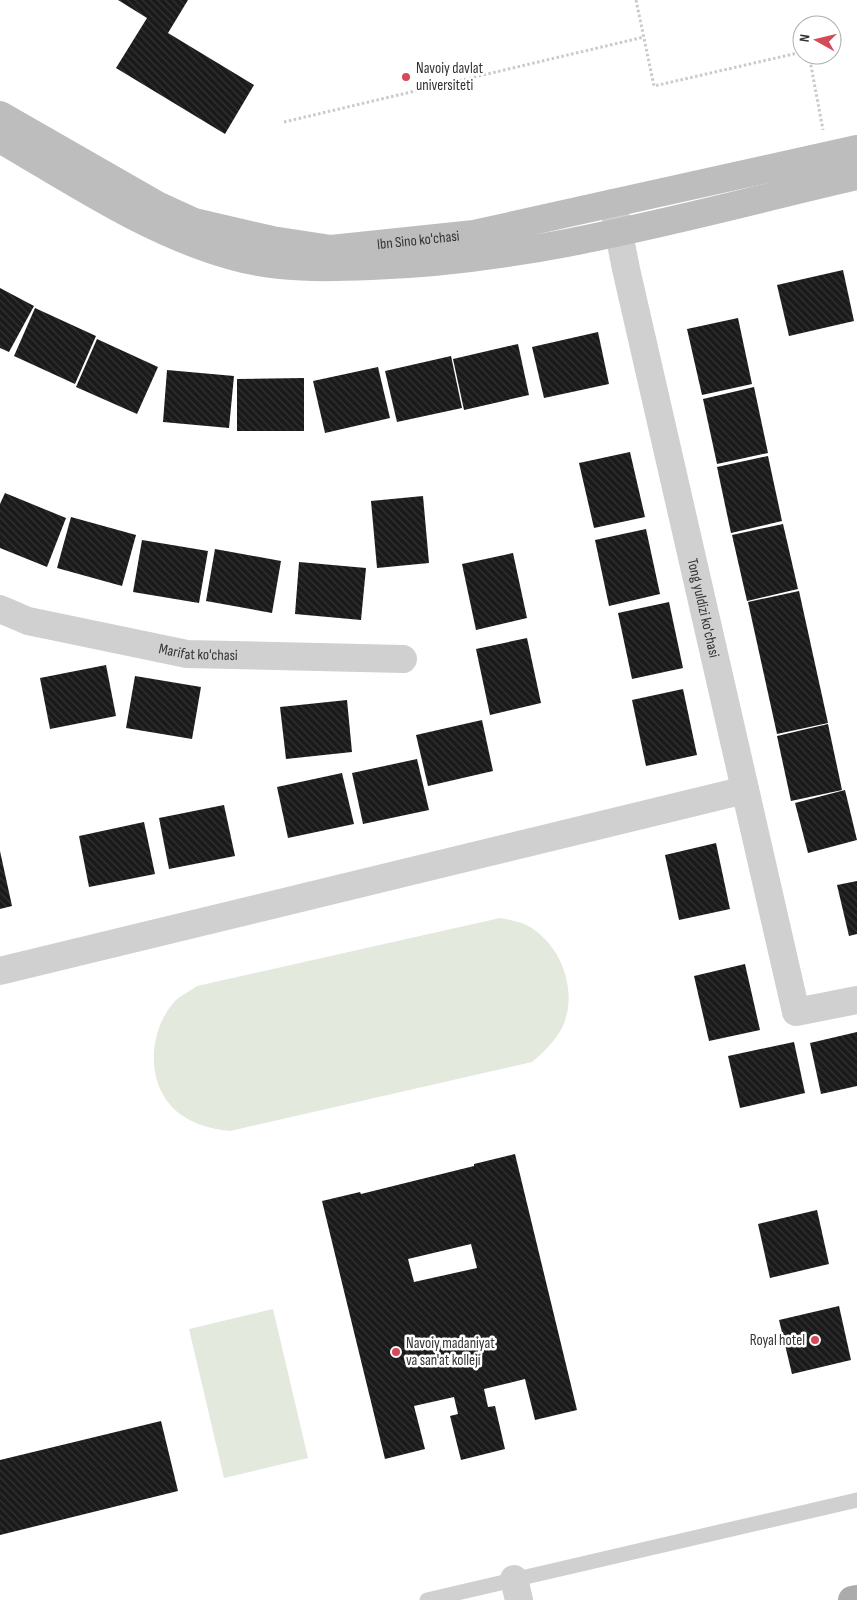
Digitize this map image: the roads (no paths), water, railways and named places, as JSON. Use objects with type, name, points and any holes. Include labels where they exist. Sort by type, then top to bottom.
[{"type":"main road","name":"Ibn Sino ko'chasi","points":[[0,114],[156,205],[194,222],[272,240],[331,249],[474,234],[857,149]]},
{"type":"main road","name":"Ibn Sino ko'chasi","points":[[0,139],[163,232],[234,256],[311,268],[415,265],[489,257],[619,232],[857,176]]},
{"type":"main road","points":[[852,1600],[857,1599]]},
{"type":"street","name":"Tong yuldizi ko'chasi","points":[[613,203],[796,1012],[857,1000]]},
{"type":"street","name":"Marifat ko'chasi","points":[[0,609],[28,621],[187,654],[403,659]]},
{"type":"street","points":[[0,971],[745,790]]},
{"type":"lane","points":[[427,1600],[516,1590],[857,1500]]},
{"type":"place","name":"Navoiy davlat universiteti","points":[[406,77]]},
{"type":"place","name":"Royal hotel","points":[[815,1340]]},
{"type":"place","name":"Navoiy madaniyat va san'at kolleji","points":[[396,1352]]}]
